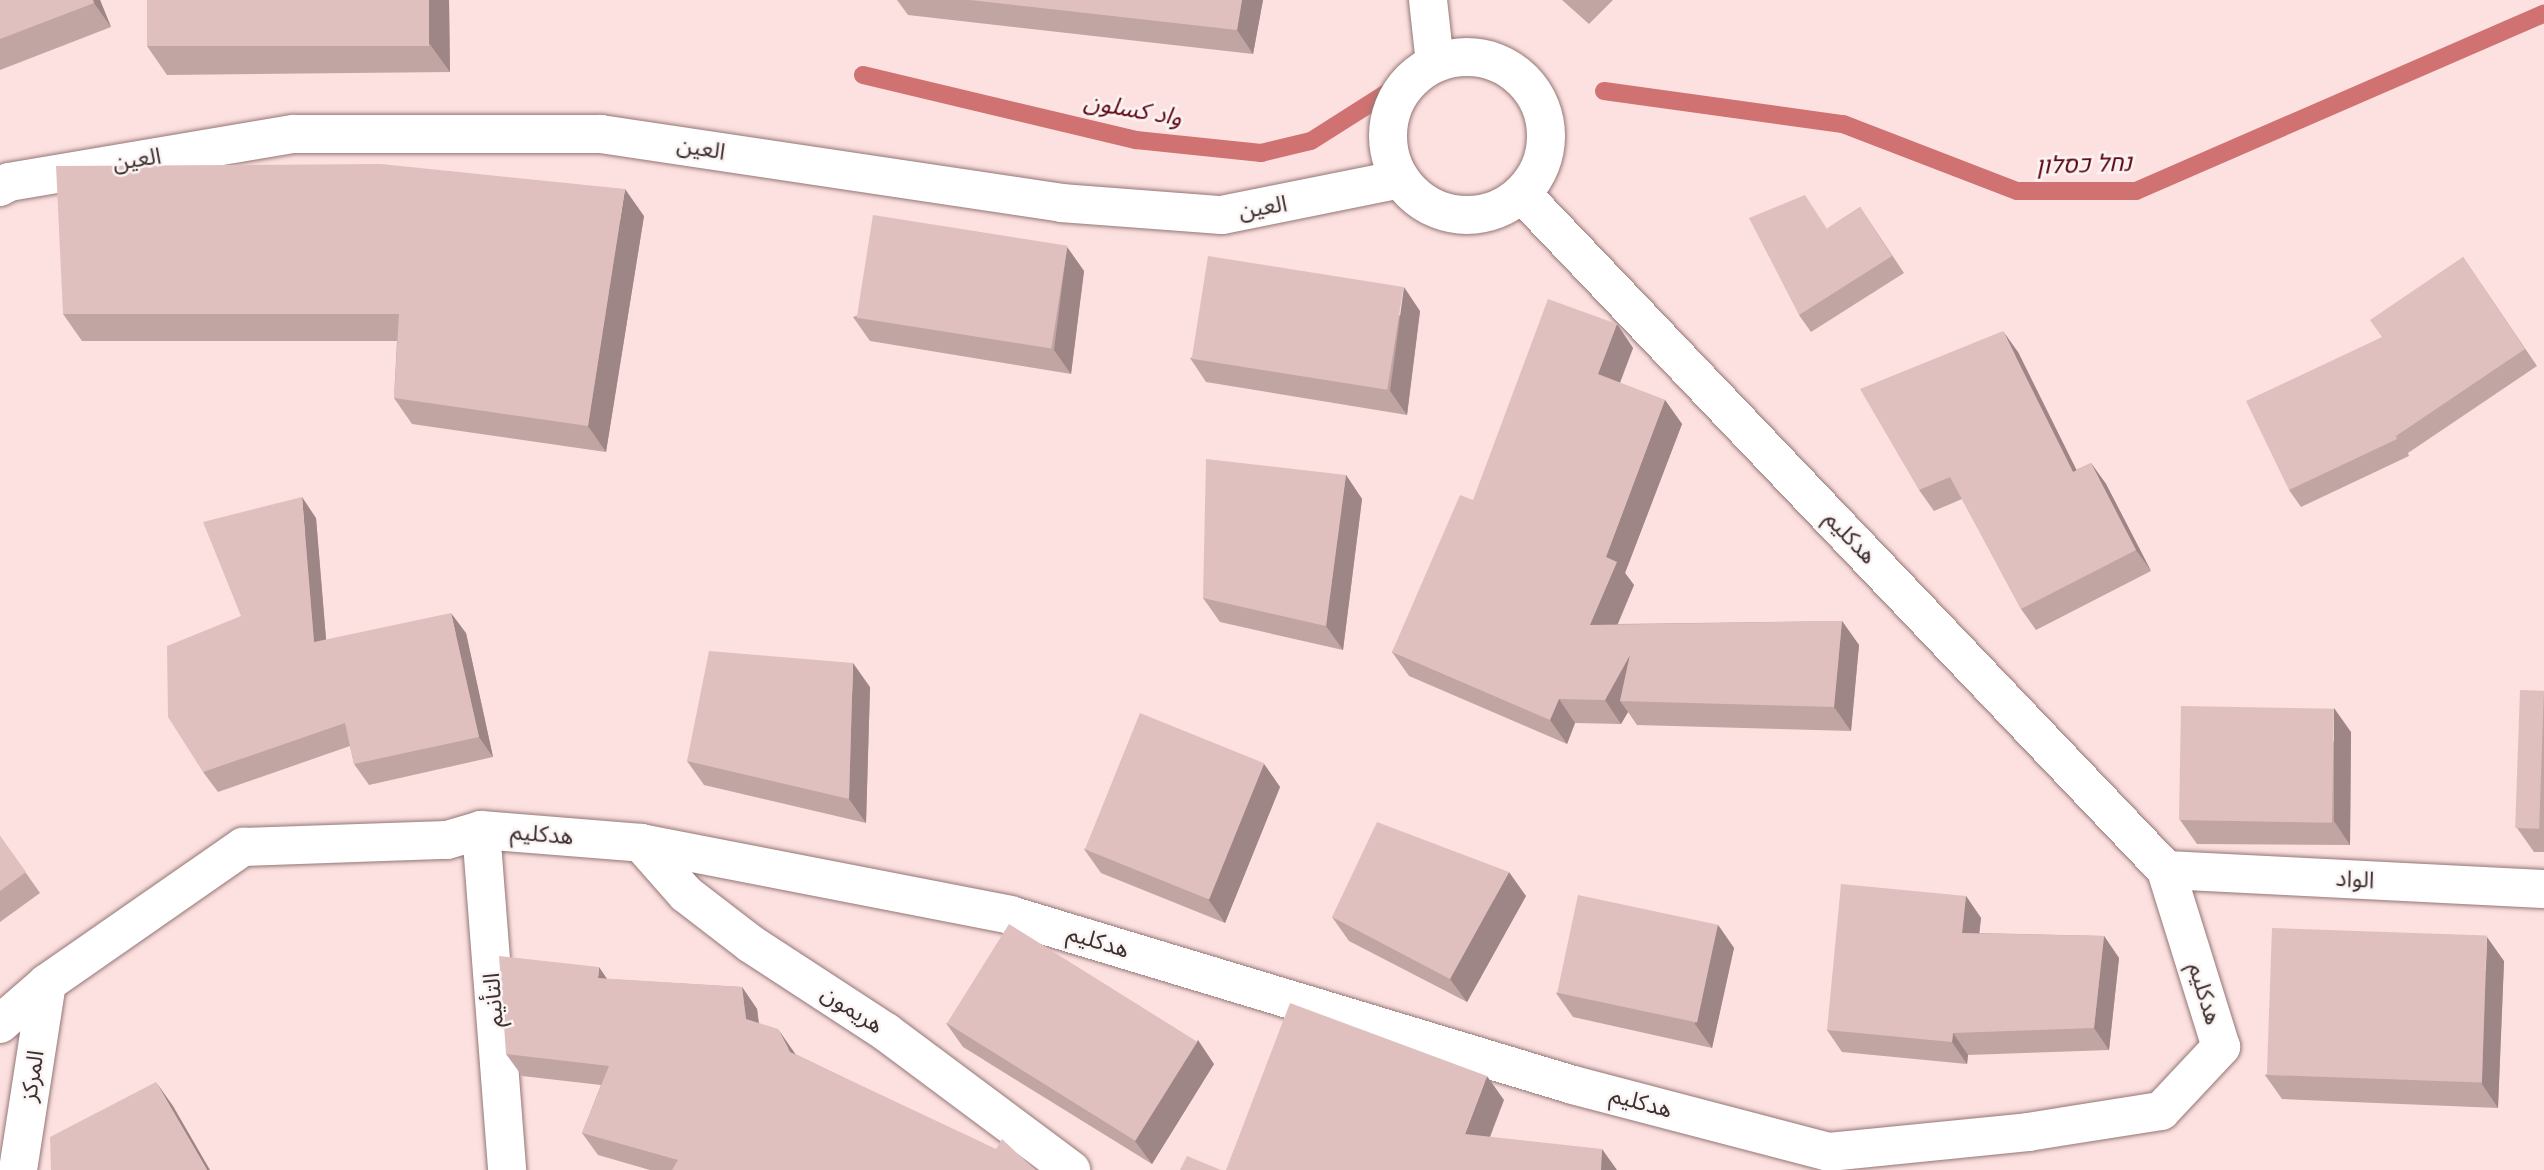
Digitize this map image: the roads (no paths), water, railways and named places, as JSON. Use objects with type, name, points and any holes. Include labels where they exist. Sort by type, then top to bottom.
[{"type":"street","points":[[1428,0],[1435,63]]},
{"type":"street","points":[[1462,57],[1490,60],[1515,73],[1534,92],[1545,117],[1547,145],[1539,171],[1522,194],[1498,209],[1471,215],[1443,211],[1419,199],[1400,179],[1389,154],[1392,112],[1404,88],[1435,63],[1462,57]]},
{"type":"street","name":"العين","points":[[0,187],[9,181],[294,134],[601,134],[1061,203],[1222,215],[1400,179]]},
{"type":"street","name":"هدكليم","points":[[0,1024],[47,983],[243,847],[447,841],[481,830],[641,843],[1010,915],[1573,1085],[1829,1152],[2028,1132],[2161,1111],[2221,1047],[2166,870],[1522,194]]},
{"type":"street","name":"التأنيم","points":[[481,830],[507,1170]]},
{"type":"street","name":"هريمون","points":[[641,843],[686,894],[751,944],[886,1032],[1071,1170]]},
{"type":"street","name":"الواد","points":[[2166,870],[2544,889]]},
{"type":"street","name":"المركز","points":[[18,1170],[47,983]]},
{"type":"waterway","name":"נחל כסלון","points":[[1604,91],[1843,124],[2017,191],[2136,191],[2544,14]]},
{"type":"waterway","name":"واد كسلون","points":[[863,75],[1136,140],[1261,153],[1311,141],[1385,94]]}]
